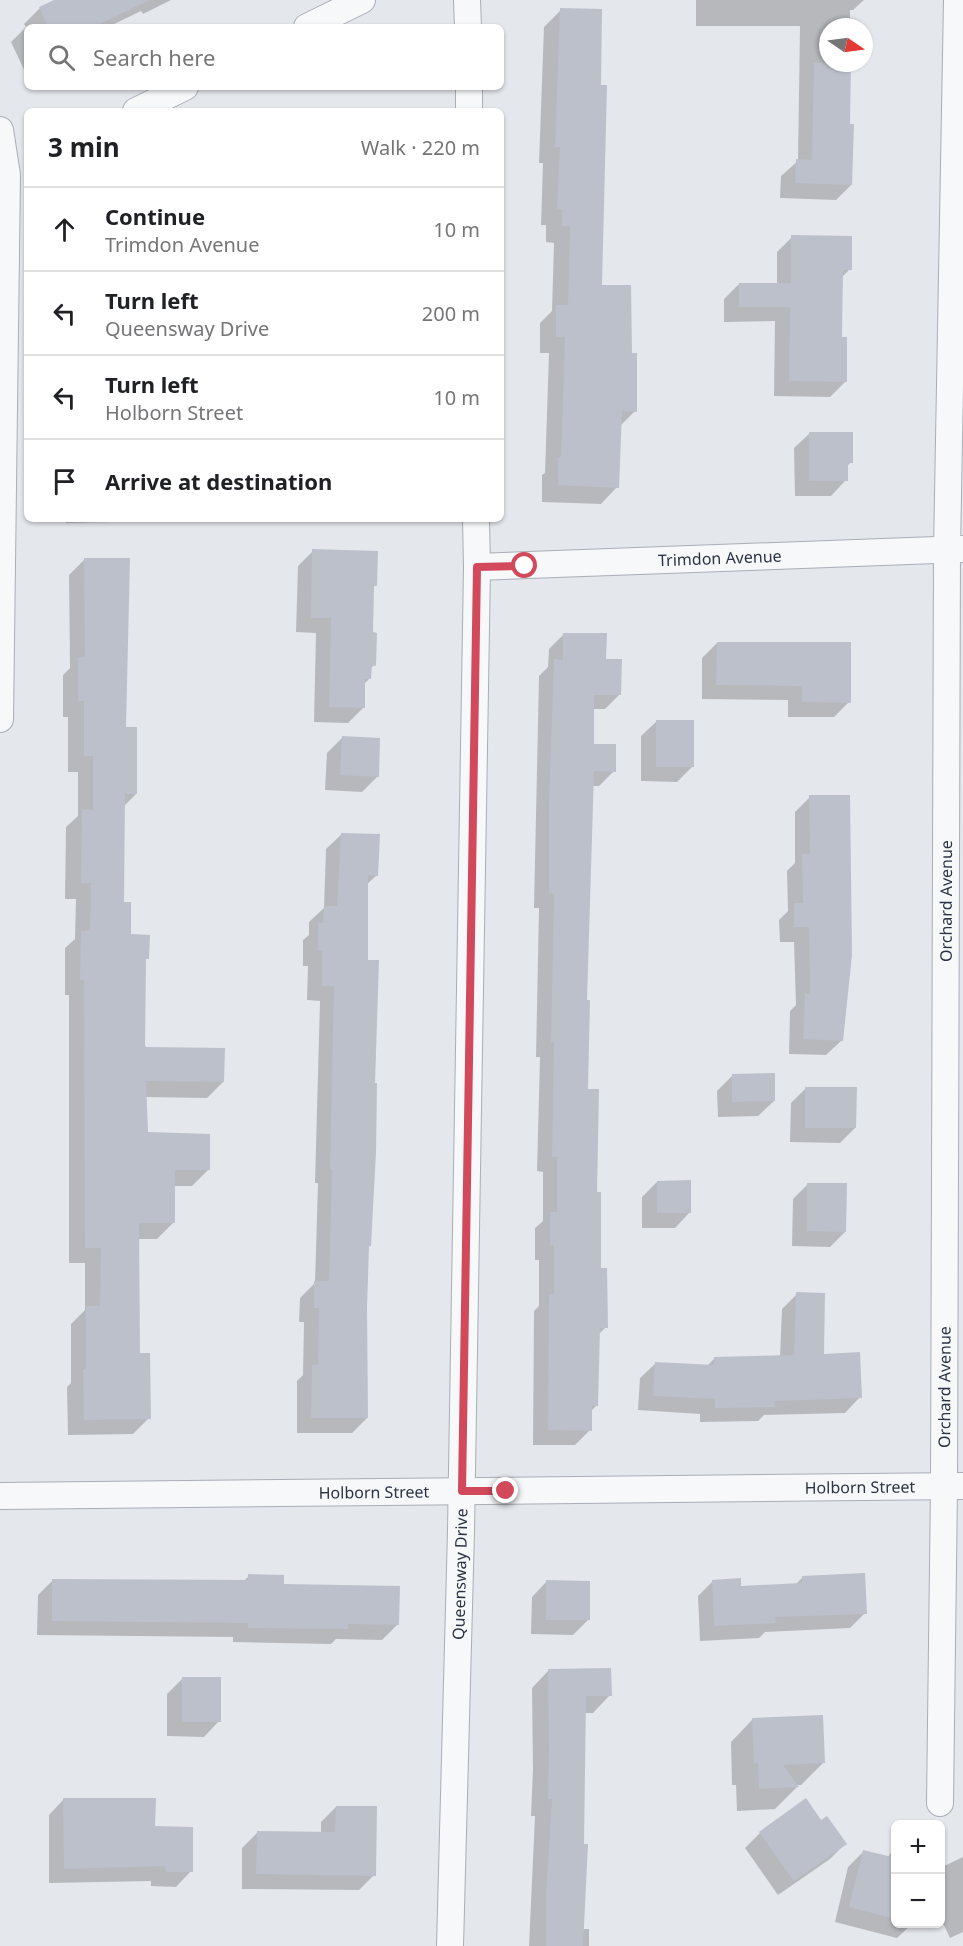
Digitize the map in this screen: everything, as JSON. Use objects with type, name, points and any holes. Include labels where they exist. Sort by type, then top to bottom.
[{"type":"street","points":[[313,24],[362,0]]},
{"type":"street","points":[[467,0],[468,24]]},
{"type":"street","name":"Orchard Avenue","points":[[940,1803],[953,1486],[955,550],[960,71],[957,0]]},
{"type":"street","points":[[142,108],[179,90]]},
{"type":"street","points":[[469,90],[469,108]]},
{"type":"street","points":[[0,130],[11,172],[0,719]]},
{"type":"street","name":"Queensway Drive","points":[[450,1946],[462,1491],[476,522]]},
{"type":"street","name":"Trimdon Avenue","points":[[477,567],[955,550]]},
{"type":"street","name":"Holborn Street","points":[[0,1496],[953,1486]]},
{"type":"building","points":[[54,0],[150,0],[99,24],[47,24],[39,7]]},
{"type":"building","points":[[560,8],[602,9],[601,85],[607,85],[602,285],[631,285],[632,353],[637,353],[637,412],[622,411],[619,488],[558,485],[565,337],[556,337],[556,305],[568,305],[570,226],[562,226],[562,209],[557,209],[560,147],[555,147]]},
{"type":"building","points":[[814,63],[819,63],[819,72],[851,72],[850,124],[854,124],[852,185],[795,183],[796,159],[812,160]]},
{"type":"building","points":[[791,235],[852,236],[852,270],[843,270],[842,337],[847,337],[847,382],[789,381],[790,307],[739,307],[739,283],[791,283]]},
{"type":"building","points":[[809,432],[853,432],[853,463],[848,463],[848,481],[809,481]]},
{"type":"building","points":[[312,549],[378,551],[377,586],[374,586],[373,632],[377,633],[376,666],[372,665],[371,679],[365,679],[365,708],[329,707],[331,618],[311,618]]},
{"type":"building","points":[[84,558],[130,558],[126,727],[137,727],[137,794],[125,794],[124,902],[131,902],[131,934],[150,935],[149,959],[146,959],[145,1045],[146,1047],[225,1048],[224,1082],[146,1081],[148,1132],[210,1134],[210,1170],[175,1170],[175,1223],[139,1223],[140,1353],[150,1353],[151,1419],[84,1420],[83,1369],[86,1369],[86,1306],[100,1306],[101,1248],[85,1248],[84,980],[80,980],[81,931],[90,930],[91,883],[81,883],[82,809],[93,810],[93,756],[84,756],[84,701],[78,701],[78,657],[85,657]]},
{"type":"building","points":[[563,633],[607,633],[606,659],[622,659],[621,695],[594,695],[594,744],[616,744],[616,772],[594,771],[587,1000],[590,1000],[588,1089],[599,1089],[597,1192],[601,1192],[601,1268],[607,1268],[608,1328],[600,1328],[598,1406],[592,1406],[592,1431],[548,1430],[549,1294],[554,1294],[554,1245],[550,1245],[550,1212],[557,1212],[557,1157],[552,1157],[554,1042],[551,1042],[554,894],[549,893],[549,803],[554,659],[563,660]]},
{"type":"building","points":[[717,642],[851,642],[851,703],[802,702],[802,686],[716,685]]},
{"type":"building","points":[[656,720],[694,720],[694,767],[656,767]]},
{"type":"building","points":[[342,736],[380,738],[379,777],[340,775]]},
{"type":"building","points":[[809,795],[850,795],[852,955],[843,1041],[803,1039],[805,994],[810,994],[809,927],[794,927],[794,903],[803,903],[802,854],[810,854]]},
{"type":"building","points":[[341,833],[380,834],[378,876],[368,875],[368,960],[379,960],[375,1083],[377,1083],[376,1152],[367,1308],[368,1418],[311,1418],[312,1365],[318,1365],[319,1308],[314,1308],[314,1281],[329,1281],[332,1169],[330,1169],[334,986],[322,986],[322,951],[318,951],[318,923],[323,923],[324,906],[337,906]]},
{"type":"building","points":[[775,1073],[775,1101],[732,1102],[732,1074]]},
{"type":"building","points":[[805,1087],[857,1087],[856,1128],[805,1128]]},
{"type":"building","points":[[691,1180],[691,1213],[657,1213],[657,1181]]},
{"type":"building","points":[[807,1183],[847,1183],[846,1232],[807,1231]]},
{"type":"building","points":[[796,1292],[825,1293],[824,1354],[860,1352],[862,1398],[774,1401],[775,1407],[715,1408],[715,1399],[653,1396],[655,1362],[714,1365],[714,1357],[794,1355]]},
{"type":"building","points":[[865,1573],[867,1614],[775,1617],[776,1623],[714,1626],[712,1580],[741,1578],[741,1586],[802,1583],[802,1576]]},
{"type":"building","points":[[248,1574],[284,1575],[284,1584],[400,1586],[399,1625],[348,1624],[348,1629],[248,1628],[248,1623],[52,1621],[52,1579],[248,1580]]},
{"type":"building","points":[[546,1580],[590,1581],[590,1620],[546,1620]]},
{"type":"building","points":[[611,1668],[612,1696],[586,1696],[584,1844],[588,1844],[583,1946],[546,1946],[546,1895],[552,1799],[548,1799],[548,1669]]},
{"type":"building","points":[[182,1677],[221,1677],[221,1722],[182,1722]]},
{"type":"building","points":[[823,1715],[825,1763],[783,1765],[799,1787],[759,1789],[758,1763],[754,1764],[752,1718]]},
{"type":"building","points":[[63,1798],[156,1798],[155,1826],[193,1827],[193,1872],[166,1872],[165,1866],[64,1869]]},
{"type":"building","points":[[806,1798],[821,1820],[827,1816],[847,1844],[794,1881],[759,1832]]},
{"type":"building","points":[[336,1806],[377,1806],[376,1876],[256,1874],[257,1831],[335,1832]]},
{"type":"building","points":[[863,1850],[891,1857],[891,1918],[849,1907]]},
{"type":"route","points":[[506,1491],[462,1491],[477,567],[525,566]]}]
